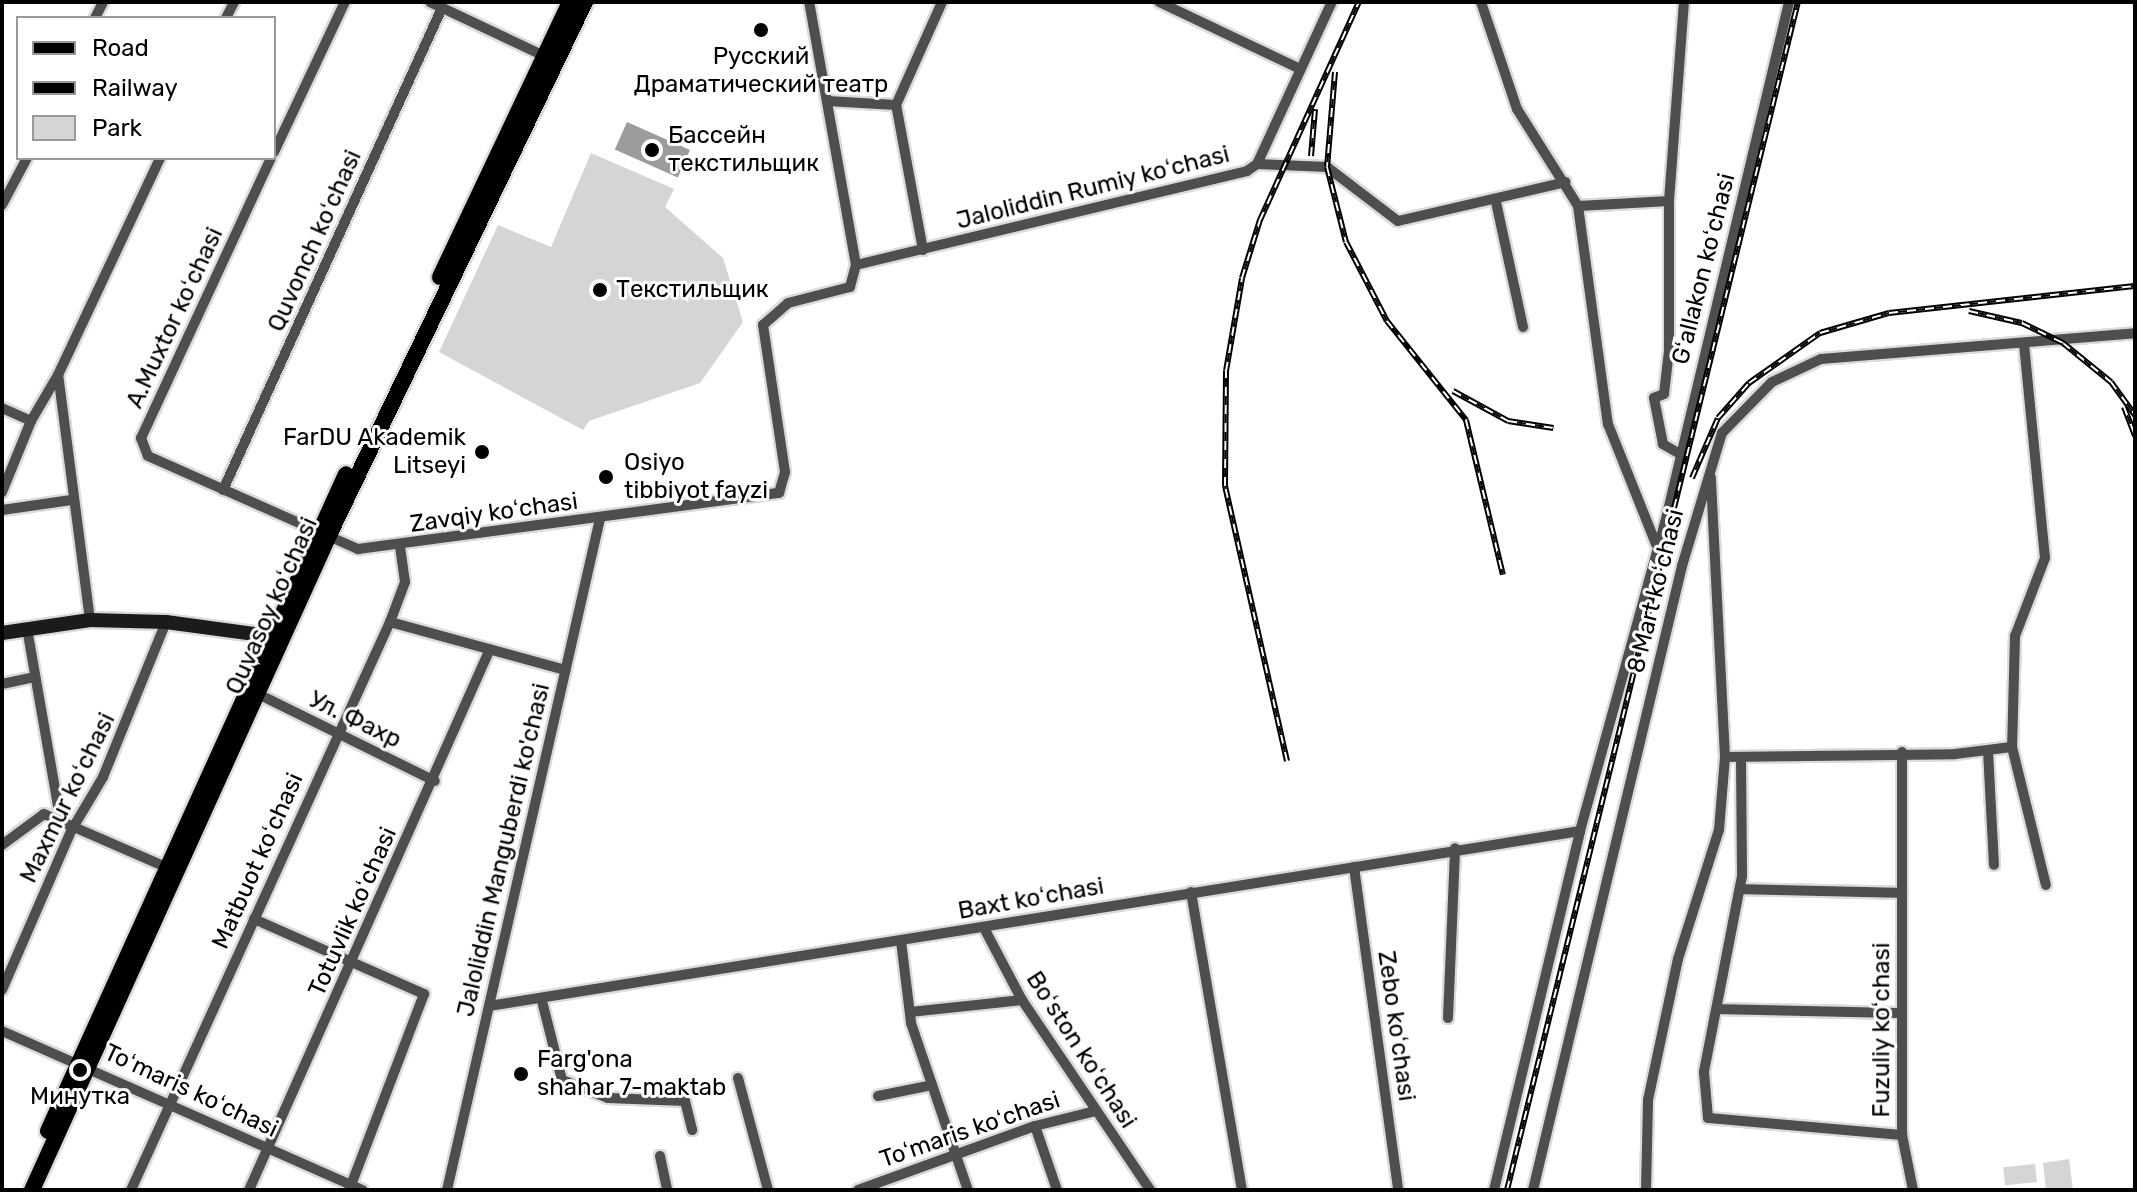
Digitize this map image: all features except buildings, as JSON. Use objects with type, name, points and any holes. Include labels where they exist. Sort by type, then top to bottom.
[{"type":"main road","name":"Quvasoy koʻchasi","points":[[20,1190],[85,1064],[258,694],[324,532],[570,2]]},
{"type":"main road","name":"Quvasoy koʻchasi","points":[[32,1190],[270,636],[585,2]]},
{"type":"street","points":[[276,148],[345,2]]},
{"type":"street","points":[[430,2],[544,56]]},
{"type":"street","points":[[809,2],[856,265]]},
{"type":"street","points":[[923,250],[896,105],[942,2]]},
{"type":"street","points":[[1159,2],[1300,69]]},
{"type":"street","name":"Jaloliddin Rumiy koʻchasi","points":[[856,265],[1257,164],[1332,2]]},
{"type":"street","points":[[1481,2],[1517,109],[1566,182],[1578,206],[1608,424],[1656,544]]},
{"type":"street","points":[[1680,454],[1663,444],[1654,398],[1664,394],[1669,351],[1669,201],[1684,2]]},
{"type":"street","name":"Gʻallakon koʻchasi","points":[[1494,1190],[1580,831],[1680,454],[1789,2]]},
{"type":"street","name":"Quvonch koʻchasi","points":[[223,490],[442,8]]},
{"type":"street","points":[[827,101],[896,105]]},
{"type":"street","points":[[2,205],[26,160]]},
{"type":"street","points":[[2,492],[31,421],[58,375],[159,160]]},
{"type":"street","name":"A.Muxtor koʻchasi","points":[[270,160],[141,438],[148,456],[324,532]]},
{"type":"street","points":[[1257,164],[1327,167],[1398,221],[1496,202],[1566,182]]},
{"type":"street","points":[[1578,206],[1669,201]]},
{"type":"street","points":[[1496,202],[1523,327]]},
{"type":"street","name":"Zavqiy koʻchasi","points":[[324,532],[358,549],[400,546],[779,493],[785,472],[763,325],[788,303],[850,287],[856,265]]},
{"type":"street","name":"8 Mart koʻchasi","points":[[1533,1190],[1710,467],[1722,433],[1772,382],[1821,359],[2135,333]]},
{"type":"street","points":[[2024,344],[2045,558],[2015,636],[2012,747],[2046,885]]},
{"type":"street","points":[[58,375],[71,500],[90,620]]},
{"type":"street","points":[[2,408],[31,421]]},
{"type":"street","points":[[1646,1190],[1648,1100],[1678,959],[1713,863],[1725,757],[1710,467]]},
{"type":"street","points":[[2,510],[71,500]]},
{"type":"street","name":"Jaloliddin Manguberdi ko'chasi","points":[[447,1190],[600,519]]},
{"type":"street","name":"Matbuot koʻchasi","points":[[131,1190],[336,734],[390,622],[405,582],[400,546]]},
{"type":"street","points":[[2,633],[28,634],[90,620],[166,622],[270,636]]},
{"type":"street","name":"Maxmur koʻchasi","points":[[2,990],[166,622]]},
{"type":"street","points":[[390,622],[566,670]]},
{"type":"street","points":[[28,634],[60,817]]},
{"type":"street","name":"Totuvlik koʻchasi","points":[[249,1190],[435,781],[490,649]]},
{"type":"street","points":[[2,684],[35,677]]},
{"type":"street","name":"Ул. Фахр","points":[[258,694],[435,781]]},
{"type":"street","points":[[1725,757],[1988,751],[2012,747]]},
{"type":"street","points":[[1988,751],[1994,865]]},
{"type":"street","name":"Fuzuliy koʻchasi","points":[[1741,759],[1740,889],[1720,1009],[1704,1072],[1708,1118],[1902,1135],[1902,752]]},
{"type":"street","points":[[2,845],[31,820],[60,817],[167,872]]},
{"type":"street","name":"Baxt koʻchasi","points":[[489,1006],[542,1001],[1455,848],[1580,831]]},
{"type":"street","points":[[1448,1018],[1455,848]]},
{"type":"street","name":"Zebo koʻchasi","points":[[1354,867],[1398,1190]]},
{"type":"street","points":[[1740,889],[1902,893]]},
{"type":"street","points":[[1191,892],[1242,1190]]},
{"type":"street","points":[[254,919],[424,994],[350,1188]]},
{"type":"street","name":"Boʻston koʻchasi","points":[[984,928],[1022,1000],[1150,1190]]},
{"type":"street","points":[[901,941],[910,1012],[968,1190]]},
{"type":"street","points":[[910,1012],[1022,1000]]},
{"type":"street","points":[[542,1001],[562,1080],[608,1098],[685,1101],[692,1130]]},
{"type":"street","points":[[1720,1009],[1902,1013]]},
{"type":"street","name":"Toʻmaris koʻchasi","points":[[2,1031],[85,1064],[350,1188],[362,1190]]},
{"type":"street","points":[[738,1078],[768,1190]]},
{"type":"street","points":[[878,1096],[932,1085]]},
{"type":"street","name":"Toʻmaris koʻchasi","points":[[858,1190],[876,1187],[1035,1126],[1096,1111]]},
{"type":"street","points":[[1035,1126],[1057,1190]]},
{"type":"street","points":[[1902,1135],[1913,1190]]},
{"type":"street","points":[[660,1156],[667,1190]]},
{"type":"green space","name":"Текстильщик","points":[[591,153],[674,189],[665,207],[723,258],[743,322],[700,383],[589,421],[583,430],[439,352],[498,225],[551,247]]},
{"type":"green space","points":[[2069,1159],[2073,1190],[2046,1190],[2043,1163]]},
{"type":"green space","points":[[2035,1164],[2037,1182],[2005,1185],[2003,1167]]},
{"type":"shaded area","name":"Бассейн текстильщик","points":[[627,122],[690,150],[678,177],[615,149]]},
{"type":"railway","points":[[1287,761],[1225,486],[1226,371],[1242,278],[1260,220],[1359,2]]},
{"type":"railway","points":[[1507,1190],[1798,2]]},
{"type":"railway","points":[[1335,72],[1327,167],[1346,242],[1387,321],[1466,420],[1503,575]]},
{"type":"railway","points":[[1311,156],[1315,109]]},
{"type":"railway","points":[[1692,478],[1718,418],[1749,383],[1820,333],[1889,313],[2135,286]]},
{"type":"railway","points":[[1969,311],[2022,323],[2063,343],[2111,382],[2135,415]]},
{"type":"railway","points":[[1453,391],[1508,421],[1553,428]]},
{"type":"railway","points":[[2124,407],[2135,436]]},
{"type":"place","name":"Русский Драматический театр","points":[[761,30]]},
{"type":"place","name":"Бассейн текстильщик","points":[[652,150]]},
{"type":"place","name":"Текстильщик","points":[[600,290]]},
{"type":"place","name":"FarDU Akademik Litseyi","points":[[482,452]]},
{"type":"place","name":"Osiyo tibbiyot fayzi","points":[[606,477]]},
{"type":"place","name":"Минутка","points":[[80,1070]]},
{"type":"place","name":"Farg'ona shahar 7-maktab","points":[[521,1074]]}]
